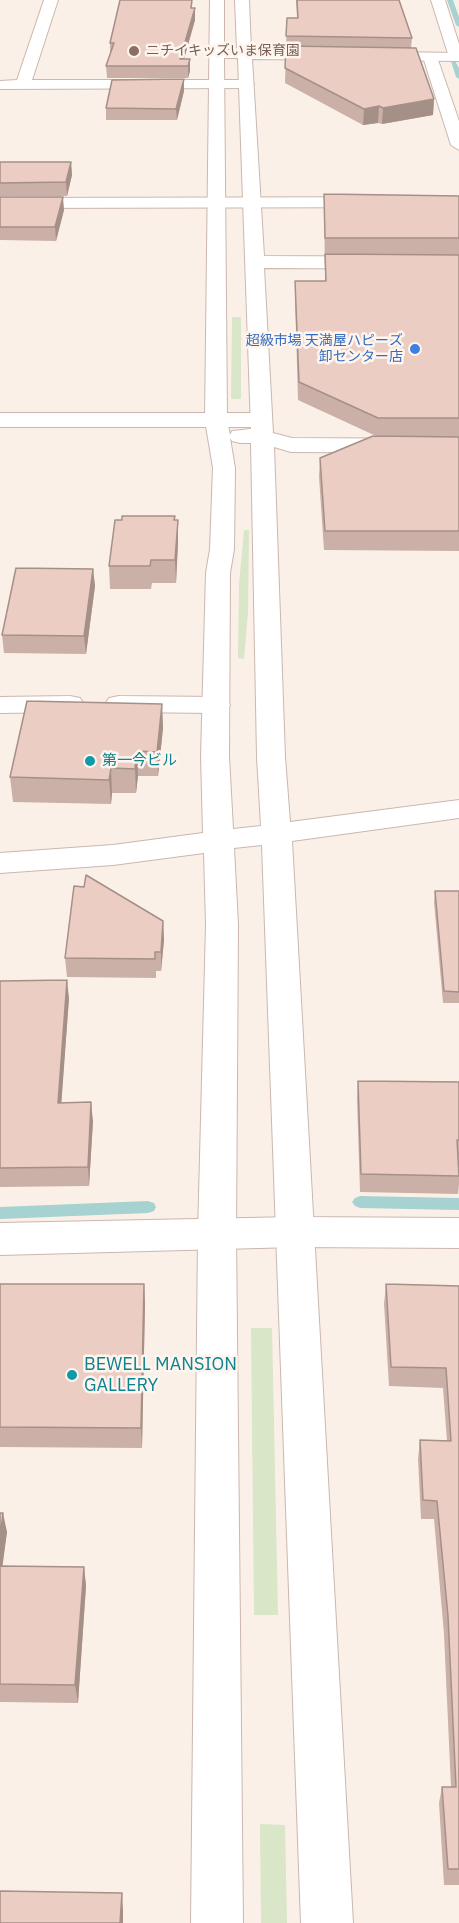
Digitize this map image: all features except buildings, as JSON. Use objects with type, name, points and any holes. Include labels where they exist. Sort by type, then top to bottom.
[{"type":"street","points":[[23,84],[51,0]]},
{"type":"street","points":[[217,0],[231,69],[252,202],[271,757],[296,1232],[327,1923]]},
{"type":"street","points":[[218,1923],[217,1234],[222,925],[215,756],[218,573],[222,549],[224,468],[217,428],[218,203],[231,69],[242,0]]},
{"type":"street","points":[[0,85],[231,69],[458,57],[451,17],[438,0]]},
{"type":"street","points":[[430,57],[459,145]]},
{"type":"street","points":[[0,203],[459,202]]},
{"type":"street","points":[[255,262],[459,263]]},
{"type":"street","points":[[0,420],[217,428],[261,428],[290,425],[459,427]]},
{"type":"street","points":[[261,428],[291,445],[459,446]]},
{"type":"street","points":[[0,705],[216,705]]},
{"type":"street","points":[[0,863],[113,855],[459,809]]},
{"type":"street","points":[[0,1239],[296,1232],[459,1233]]},
{"type":"green space","points":[[232,317],[241,317],[241,399],[231,399]]},
{"type":"green space","points":[[244,530],[249,530],[248,612],[244,659],[238,658],[239,584]]},
{"type":"green space","points":[[251,1328],[272,1328],[278,1615],[254,1615]]},
{"type":"green space","points":[[260,1824],[285,1825],[287,1923],[261,1923]]},
{"type":"waterway","points":[[450,0],[459,25]]},
{"type":"waterway","points":[[454,61],[459,77]]},
{"type":"waterway","points":[[360,1202],[459,1204]]},
{"type":"waterway","points":[[0,1213],[148,1207]]},
{"type":"place","name":"ニチイキッズいま保育園","points":[[134,51]]},
{"type":"place","name":"超級市場 天満屋ハピーズ 卸センター店","points":[[415,349]]},
{"type":"place","name":"第一今ビル","points":[[90,761]]},
{"type":"place","name":"BEWELL MANSION GALLERY","points":[[72,1375]]}]
